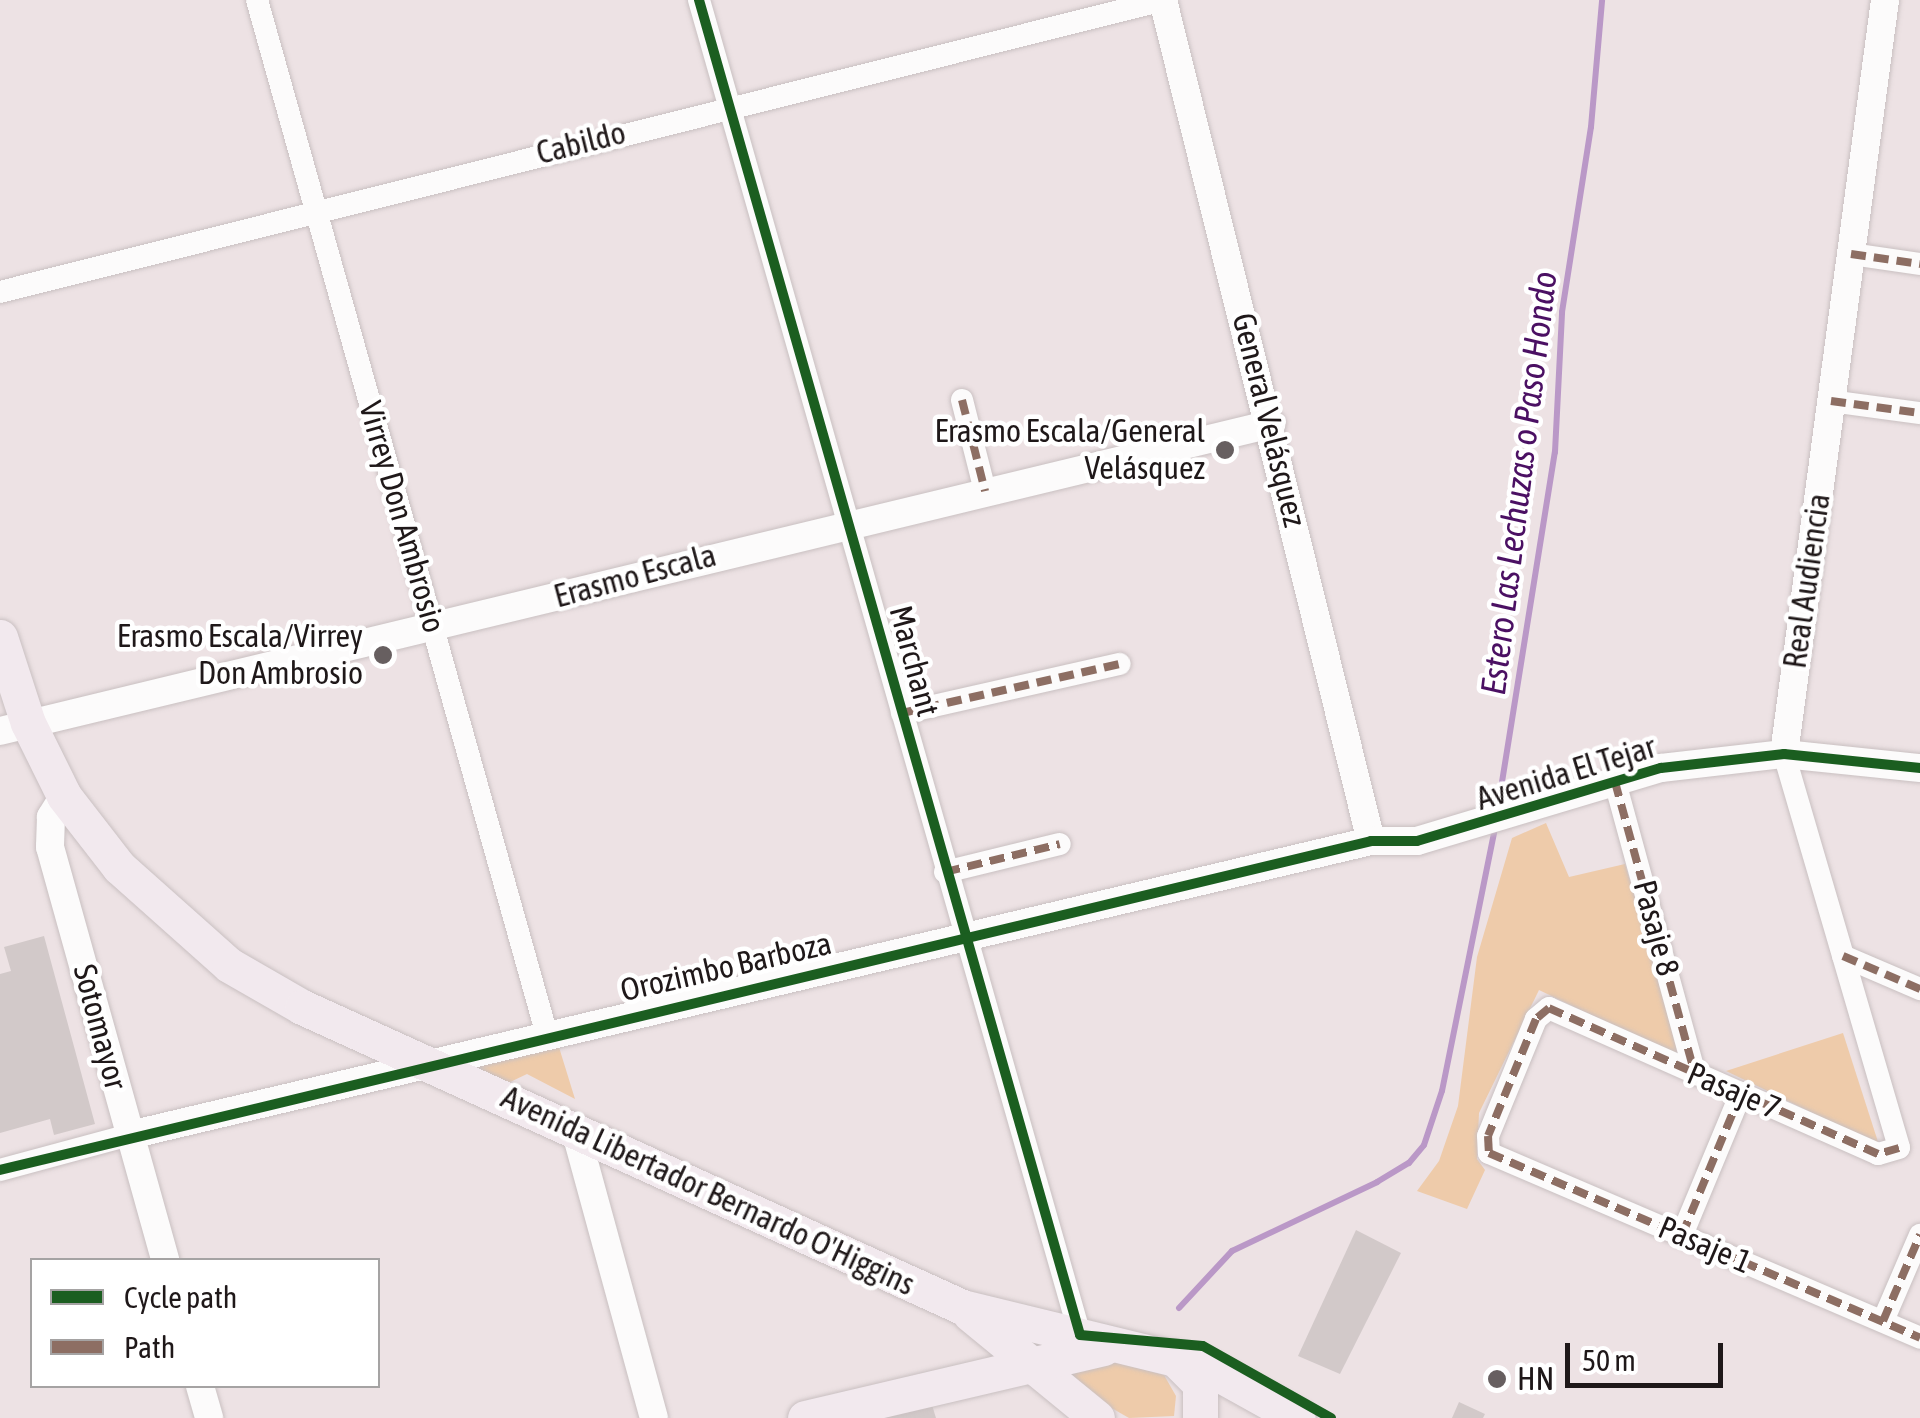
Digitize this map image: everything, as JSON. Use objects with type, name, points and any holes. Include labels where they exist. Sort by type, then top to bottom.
[{"type":"main road","name":"Avenida Libertador Bernardo O'Higgins","points":[[0,637],[14,727],[132,880],[229,964],[302,1007],[962,1307],[1174,1358],[1226,1376],[1298,1418]]},
{"type":"main road","name":"Avenida Libertador Bernardo O'Higgins","points":[[962,1307],[1098,1418]]},
{"type":"main road","points":[[805,1418],[1088,1350],[1130,1348]]},
{"type":"main road","points":[[1174,1358],[1200,1384],[1200,1418]]},
{"type":"street","name":"Virrey Don Ambrosio","points":[[257,0],[547,1034]]},
{"type":"street","name":"Marchant","points":[[699,0],[850,521],[963,937],[1080,1334]]},
{"type":"street","name":"Cabildo","points":[[0,292],[1163,0]]},
{"type":"street","name":"General Velásquez","points":[[1163,0],[1271,424],[1371,841]]},
{"type":"street","name":"Real Audiencia","points":[[1885,0],[1784,754],[1843,956],[1910,1154]]},
{"type":"street","points":[[1851,254],[1920,264]]},
{"type":"street","points":[[962,400],[985,492]]},
{"type":"street","points":[[1831,401],[1920,413]]},
{"type":"street","name":"Erasmo Escala","points":[[14,727],[434,629],[850,521],[1271,424]]},
{"type":"street","points":[[902,713],[1120,664]]},
{"type":"street","name":"Avenida El Tejar","points":[[1465,829],[1661,768],[1784,754],[1920,768]]},
{"type":"street","name":"Pasaje 8","points":[[1615,782],[1695,1074]]},
{"type":"street","name":"Sotomayor","points":[[64,796],[51,817],[50,848],[164,1258]]},
{"type":"street","name":"Orozimbo Barboza","points":[[0,1170],[430,1062],[1371,841],[1402,844],[1465,829]]},
{"type":"street","points":[[945,872],[1060,844]]},
{"type":"street","points":[[1843,956],[1920,989]]},
{"type":"street","name":"Pasaje 7","points":[[1489,1153],[1488,1136],[1536,1019],[1549,1008],[1878,1154],[1910,1154]]},
{"type":"street","points":[[1682,1235],[1741,1093]]},
{"type":"street","points":[[576,1133],[654,1418]]},
{"type":"street","name":"Pasaje 1","points":[[1489,1153],[1920,1338]]},
{"type":"street","points":[[1883,1322],[1920,1235]]},
{"type":"street","points":[[201,1388],[210,1418]]},
{"type":"shaded area","points":[[1546,823],[1569,877],[1625,864],[1683,1059],[1539,990],[1479,1113],[1477,1159],[1485,1170],[1467,1209],[1417,1191],[1439,1161],[1458,1106],[1477,957],[1512,838]]},
{"type":"shaded area","points":[[1843,1033],[1879,1145],[1726,1071]]},
{"type":"shaded area","points":[[558,1044],[575,1099],[527,1074],[508,1083],[472,1066]]},
{"type":"shaded area","points":[[1112,1361],[1164,1375],[1176,1396],[1174,1416],[1129,1418],[1054,1375]]},
{"type":"building","points":[[44,936],[95,1124],[54,1135],[50,1119],[0,1133],[0,974],[11,971],[4,947]]},
{"type":"building","points":[[1356,1230],[1401,1253],[1340,1374],[1298,1356]]},
{"type":"building","points":[[1459,1402],[1485,1414],[1483,1418],[1452,1418]]},
{"type":"building","points":[[932,1405],[936,1418],[882,1418]]},
{"type":"waterway","name":"Estero Las Lechuzas o Paso Hondo","points":[[1498,807],[1555,452],[1562,312],[1591,127],[1602,0]]},
{"type":"waterway","name":"Estero Las Lechuzas o Paso Hondo","points":[[1179,1308],[1232,1251],[1377,1182],[1409,1163],[1424,1145],[1442,1091],[1496,824]]},
{"type":"marked path","points":[[1851,254],[1920,264]]},
{"type":"marked path","points":[[962,400],[985,491]]},
{"type":"marked path","points":[[1831,401],[1920,413]]},
{"type":"marked path","points":[[902,713],[1120,664]]},
{"type":"marked path","points":[[1615,782],[1695,1074]]},
{"type":"marked path","points":[[945,872],[1060,844]]},
{"type":"marked path","points":[[1843,956],[1920,989]]},
{"type":"marked path","points":[[1899,1148],[1878,1154],[1549,1008],[1536,1019],[1488,1136],[1489,1153],[1920,1338]]},
{"type":"marked path","points":[[1682,1235],[1741,1093]]},
{"type":"marked path","points":[[1883,1321],[1920,1235]]},
{"type":"cycle path","points":[[699,0],[1080,1335]]},
{"type":"cycle path","points":[[0,1170],[1371,841],[1417,841],[1661,768],[1784,754],[1920,768]]},
{"type":"cycle path","points":[[1080,1335],[1203,1346],[1331,1418]]},
{"type":"place","name":"Erasmo Escala/General Velásquez","points":[[1225,450]]},
{"type":"place","name":"Erasmo Escala/Virrey Don Ambrosio","points":[[383,655]]},
{"type":"place","name":"HN","points":[[1497,1379]]}]
